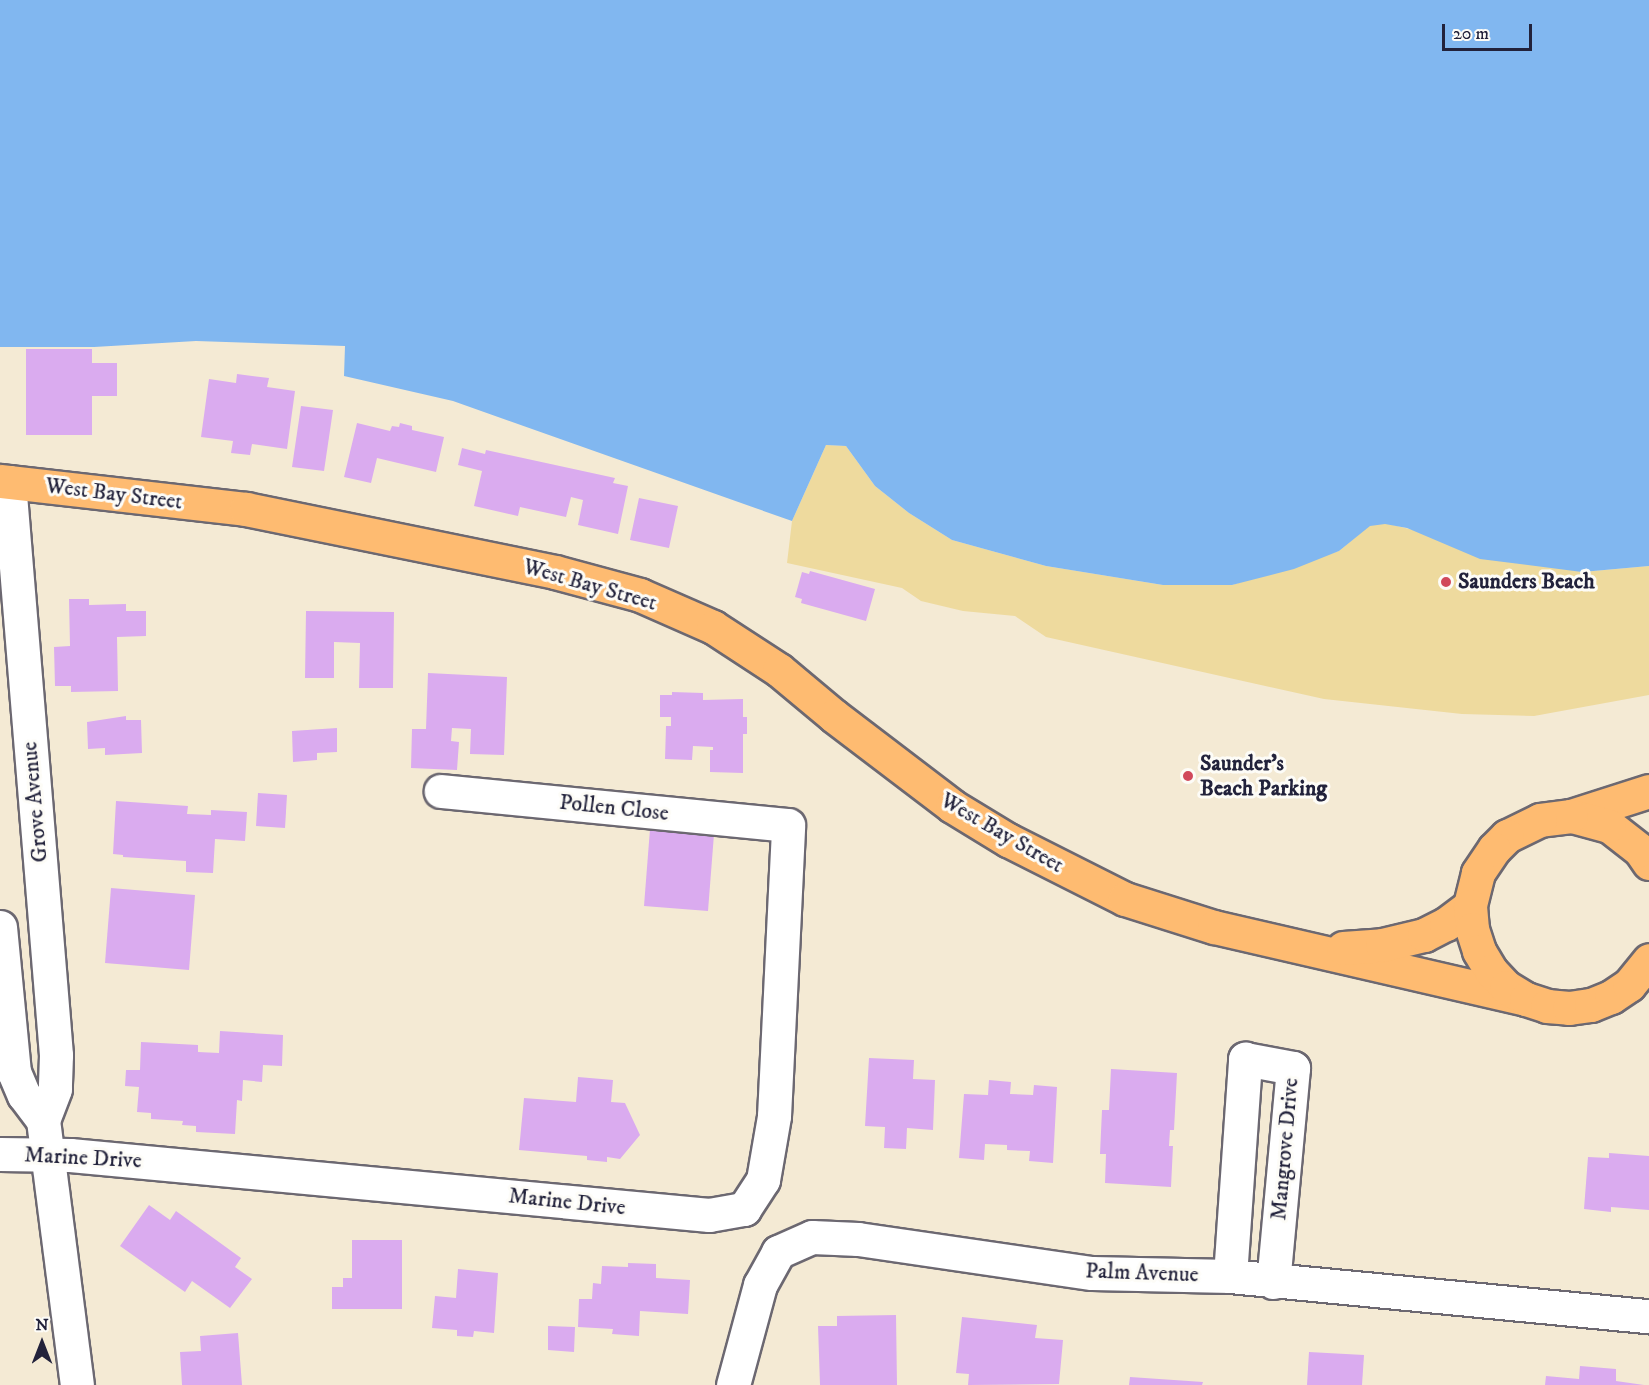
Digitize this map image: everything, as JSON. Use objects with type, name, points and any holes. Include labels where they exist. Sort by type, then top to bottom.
[{"type":"main road","name":"West Bay Street","points":[[4,481],[246,509],[555,572],[640,595],[713,627],[779,670],[859,736],[952,806],[1044,859],[1125,899],[1214,927],[1558,1007],[1591,1005],[1611,997],[1642,978]]},
{"type":"main road","name":"West Bay Street","points":[[1526,999],[1506,987],[1491,971],[1475,940],[1470,906],[1474,884],[1483,864],[1507,836],[1540,820],[1571,816],[1649,791]]},
{"type":"main road","name":"West Bay Street","points":[[1571,816],[1609,826],[1640,850],[1649,863]]},
{"type":"main road","name":"West Bay Street","points":[[1309,950],[1382,945],[1424,935],[1446,924],[1470,906]]},
{"type":"street","name":"Grove Avenue","points":[[4,481],[56,1055],[55,1089],[43,1120],[77,1385]]},
{"type":"street","name":"Pollen Close","points":[[441,791],[788,825]]},
{"type":"street","name":"Marine Drive","points":[[0,1154],[81,1156],[709,1215],[744,1209],[763,1179],[774,1116],[788,825]]},
{"type":"street","points":[[0,927],[14,1072],[24,1095],[43,1120]]},
{"type":"street","name":"Mangrove Drive","points":[[1230,1276],[1245,1059],[1293,1068],[1273,1282]]},
{"type":"street","name":"Palm Avenue","points":[[734,1385],[760,1285],[778,1252],[812,1238],[858,1239],[1092,1273],[1230,1276],[1273,1282],[1649,1316]]},
{"type":"sand","name":"Saunders Beach","points":[[826,445],[846,446],[875,486],[909,513],[952,540],[1046,566],[1163,585],[1232,585],[1339,551],[1370,525],[1385,523],[1582,572],[1649,566],[1649,695],[1534,716],[1462,714],[1324,699],[1046,637],[1015,616],[963,611],[921,601],[902,588],[787,563],[792,521]]},
{"type":"water","points":[[0,0],[1649,0],[1649,566],[1582,572],[1480,559],[1407,528],[1385,524],[1370,526],[1339,551],[1294,569],[1232,585],[1163,585],[1046,566],[952,540],[909,513],[875,486],[846,446],[826,445],[792,521],[453,401],[344,376],[345,346],[196,341],[94,347],[0,347]]},
{"type":"building","points":[[26,349],[92,349],[92,363],[117,363],[117,396],[92,396],[92,435],[26,435]]},
{"type":"building","points":[[237,374],[269,378],[267,387],[295,391],[287,449],[252,444],[250,455],[231,453],[233,441],[201,437],[209,379],[236,383]]},
{"type":"building","points":[[301,406],[333,410],[324,471],[292,467]]},
{"type":"building","points":[[357,423],[390,431],[392,426],[399,427],[400,423],[412,426],[412,430],[444,437],[436,472],[377,458],[371,483],[344,477]]},
{"type":"building","points":[[462,448],[485,454],[486,450],[615,478],[613,483],[628,486],[618,534],[578,525],[583,500],[571,497],[566,517],[520,507],[518,516],[474,506],[482,471],[458,465]]},
{"type":"building","points":[[639,498],[678,506],[669,548],[630,540]]},
{"type":"building","points":[[810,571],[875,589],[866,621],[801,603],[802,599],[795,597],[802,572],[809,574]]},
{"type":"building","points":[[69,599],[89,599],[89,605],[126,604],[126,611],[146,611],[146,636],[117,637],[118,691],[71,692],[71,686],[55,686],[54,647],[70,646]]},
{"type":"building","points":[[306,611],[394,612],[393,688],[359,688],[360,643],[334,642],[334,678],[305,678]]},
{"type":"building","points":[[428,673],[507,677],[504,755],[470,754],[471,729],[452,728],[451,741],[459,742],[457,770],[411,768],[412,729],[426,729]]},
{"type":"building","points":[[672,692],[703,693],[703,700],[743,699],[743,717],[747,717],[747,734],[743,734],[743,773],[710,772],[710,750],[713,750],[713,747],[693,746],[692,760],[665,759],[666,726],[671,726],[671,717],[660,717],[660,695],[672,695]]},
{"type":"building","points":[[126,716],[126,720],[141,720],[142,753],[105,755],[105,748],[88,749],[87,722]]},
{"type":"building","points":[[337,728],[337,752],[317,753],[317,760],[293,762],[292,731]]},
{"type":"building","points":[[258,793],[287,795],[285,828],[256,826]]},
{"type":"building","points":[[116,801],[188,806],[187,814],[211,815],[211,810],[247,812],[245,841],[215,839],[213,873],[186,872],[186,861],[123,857],[123,855],[113,854]]},
{"type":"building","points":[[650,829],[714,834],[708,911],[644,906]]},
{"type":"building","points":[[111,888],[195,895],[189,970],[105,963]]},
{"type":"building","points":[[220,1031],[283,1035],[282,1066],[263,1065],[262,1082],[243,1080],[242,1101],[237,1100],[235,1134],[196,1132],[196,1126],[182,1125],[183,1121],[151,1119],[151,1113],[137,1112],[139,1087],[125,1086],[126,1070],[140,1070],[141,1042],[198,1045],[198,1052],[219,1053]]},
{"type":"building","points":[[869,1058],[914,1060],[913,1079],[935,1080],[933,1130],[907,1128],[906,1149],[884,1148],[885,1127],[865,1126]]},
{"type":"building","points":[[1111,1069],[1177,1073],[1174,1130],[1170,1130],[1169,1146],[1173,1146],[1171,1187],[1105,1183],[1106,1154],[1100,1154],[1102,1110],[1109,1110]]},
{"type":"building","points":[[578,1077],[613,1080],[611,1102],[625,1103],[640,1135],[620,1159],[607,1157],[607,1162],[587,1160],[587,1156],[519,1150],[524,1098],[576,1102]]},
{"type":"building","points":[[989,1080],[1011,1082],[1010,1094],[1033,1095],[1034,1085],[1057,1087],[1053,1163],[1029,1161],[1030,1151],[1007,1150],[1007,1145],[985,1144],[984,1160],[959,1158],[964,1094],[988,1095]]},
{"type":"building","points":[[1609,1153],[1649,1156],[1649,1210],[1611,1207],[1611,1212],[1584,1209],[1588,1157],[1609,1158]]},
{"type":"building","points":[[149,1205],[170,1220],[176,1211],[241,1258],[235,1267],[252,1279],[230,1308],[192,1281],[185,1292],[120,1246]]},
{"type":"building","points":[[352,1240],[402,1240],[402,1309],[332,1309],[332,1287],[343,1287],[343,1278],[352,1278]]},
{"type":"building","points":[[628,1263],[656,1264],[656,1278],[690,1280],[688,1314],[640,1311],[639,1336],[612,1334],[613,1329],[578,1327],[579,1299],[592,1299],[593,1283],[601,1284],[602,1266],[628,1267]]},
{"type":"building","points":[[458,1269],[498,1273],[494,1333],[474,1331],[473,1337],[457,1336],[457,1330],[432,1328],[435,1296],[456,1298]]},
{"type":"building","points":[[896,1315],[897,1385],[820,1385],[818,1326],[837,1326],[837,1316]]},
{"type":"building","points":[[962,1317],[1037,1325],[1035,1338],[1063,1340],[1059,1384],[968,1385],[969,1374],[956,1373]]},
{"type":"building","points":[[548,1326],[575,1327],[574,1352],[548,1350]]},
{"type":"building","points":[[238,1333],[242,1385],[182,1385],[180,1352],[201,1351],[200,1336]]},
{"type":"building","points":[[1309,1352],[1364,1355],[1362,1385],[1307,1385]]},
{"type":"building","points":[[1580,1366],[1616,1369],[1616,1381],[1644,1385],[1545,1385],[1546,1376],[1579,1379]]},
{"type":"building","points":[[1130,1377],[1203,1382],[1202,1385],[1129,1385]]},
{"type":"place","name":"Saunders Beach","points":[[1446,582]]},
{"type":"place","name":"Saunder's Beach Parking","points":[[1188,776]]}]
